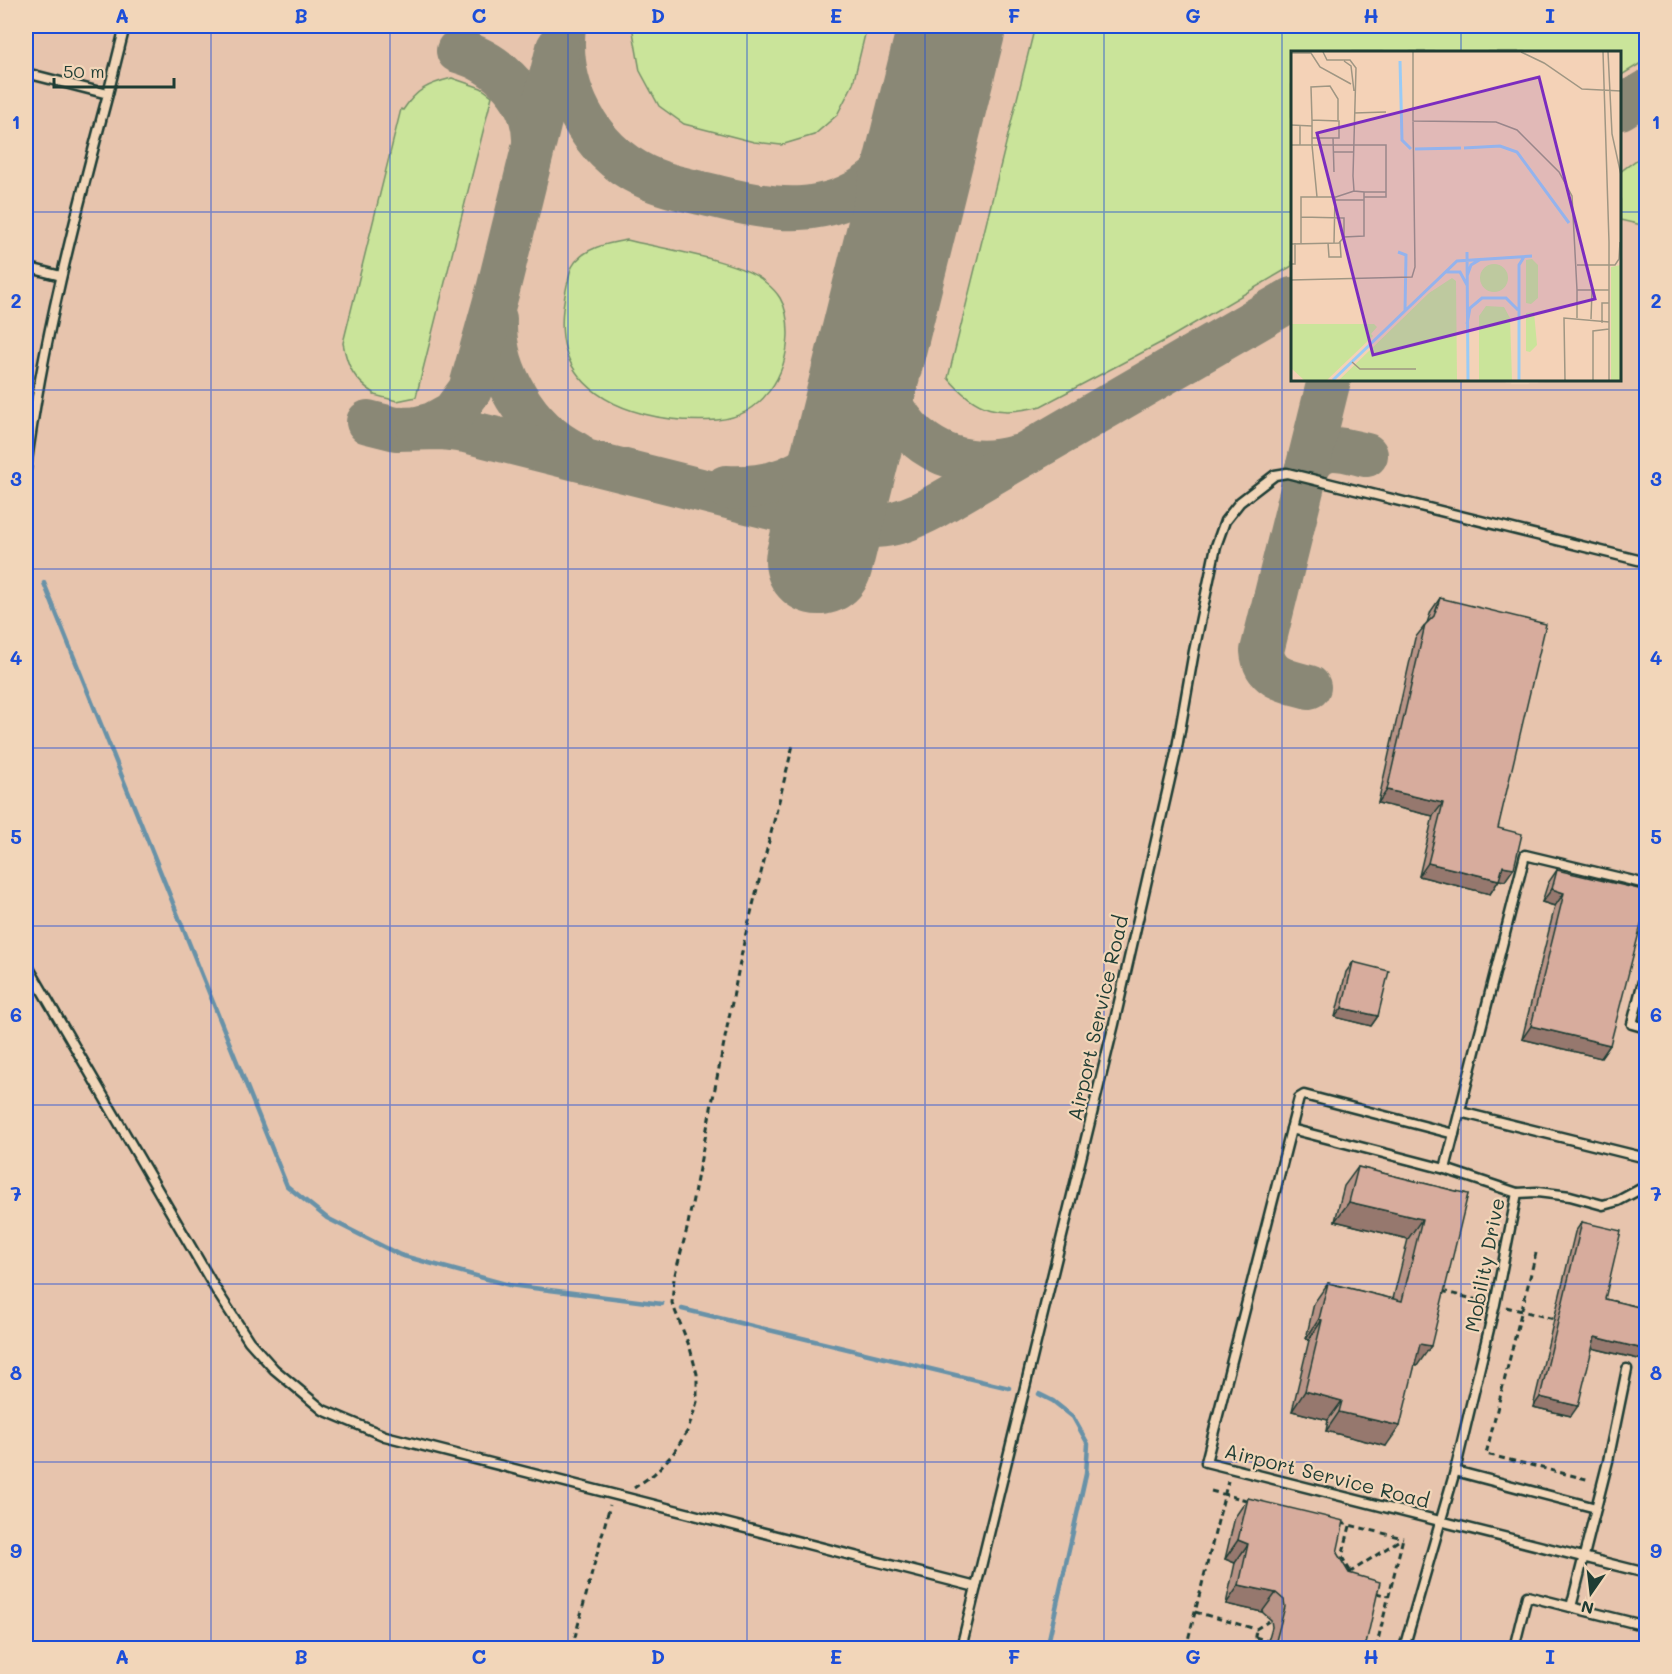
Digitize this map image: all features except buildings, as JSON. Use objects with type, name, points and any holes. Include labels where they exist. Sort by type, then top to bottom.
[{"type":"lane","points":[[26,469],[62,276],[125,26]]},
{"type":"lane","points":[[26,73],[108,94]]},
{"type":"lane","points":[[26,267],[62,276]]},
{"type":"lane","name":"Airport Service Road","points":[[961,1648],[1119,1002],[1176,753],[1216,546],[1225,520],[1259,485],[1275,475],[1287,473],[1647,562]]},
{"type":"lane","points":[[1445,1169],[1525,855],[1647,884]]},
{"type":"lane","points":[[26,963],[216,1290],[249,1341],[274,1369],[323,1410],[384,1436],[976,1587]]},
{"type":"lane","points":[[1647,969],[1632,1024],[1647,1028]]},
{"type":"lane","points":[[1291,1129],[1299,1098],[1304,1095],[1454,1134]]},
{"type":"lane","points":[[1460,1112],[1647,1158]]},
{"type":"lane","name":"Airport Service Road","points":[[1291,1129],[1206,1462],[1647,1573]]},
{"type":"lane","name":"Mobility Drive","points":[[1291,1129],[1445,1169],[1517,1193],[1495,1305],[1455,1471],[1404,1648]]},
{"type":"lane","points":[[1517,1193],[1537,1192],[1559,1195],[1603,1205],[1618,1201],[1647,1186]]},
{"type":"lane","points":[[1571,1607],[1627,1369]]},
{"type":"lane","points":[[1455,1471],[1596,1508]]},
{"type":"lane","points":[[1514,1648],[1527,1596],[1647,1626]]},
{"type":"path","points":[[572,1648],[613,1494],[635,1487],[654,1474],[673,1454],[688,1430],[697,1402],[697,1374],[672,1304],[674,1278],[687,1229],[745,937],[793,744]]},
{"type":"path","points":[[1536,1253],[1486,1454],[1590,1480]]},
{"type":"path","points":[[1436,1289],[1479,1300]]},
{"type":"path","points":[[1508,1308],[1554,1319]]},
{"type":"path","points":[[1186,1648],[1228,1481]]},
{"type":"path","points":[[1211,1491],[1260,1504]]},
{"type":"path","points":[[1340,1523],[1403,1538]]},
{"type":"path","points":[[1350,1526],[1342,1557],[1356,1581]]},
{"type":"path","points":[[1340,1578],[1403,1538]]},
{"type":"path","points":[[1376,1648],[1403,1538]]},
{"type":"path","points":[[1372,1592],[1389,1596]]},
{"type":"path","points":[[1195,1612],[1256,1629],[1269,1621]]},
{"type":"path","points":[[1253,1648],[1256,1629]]},
{"type":"path","points":[[1255,1637],[1268,1641]]},
{"type":"shaded area","points":[[26,26],[1646,26],[1646,1648],[26,1648]]},
{"type":"green space","points":[[632,26],[867,26],[853,84],[837,115],[814,135],[781,145],[754,142],[684,124],[659,106],[640,71]]},
{"type":"green space","points":[[1035,26],[1646,26],[1646,60],[1621,75],[1621,51],[1291,51],[1291,267],[1164,341],[1041,406],[1013,411],[989,409],[968,398],[948,378]]},
{"type":"green space","points":[[452,78],[481,88],[492,96],[416,397],[397,401],[374,395],[356,378],[349,366],[343,343],[401,109],[403,110],[424,88]]},
{"type":"green space","points":[[1646,153],[1646,226],[1621,220],[1621,171]]},
{"type":"green space","points":[[627,240],[700,256],[739,268],[754,274],[777,294],[782,302],[788,325],[787,349],[777,378],[759,402],[733,417],[717,420],[662,418],[624,408],[607,400],[579,376],[567,355],[562,332],[563,309],[571,269],[582,255],[589,251]]},
{"type":"waterway","points":[[44,583],[287,1186],[327,1218],[400,1255],[509,1285],[662,1304]]},
{"type":"waterway","points":[[682,1309],[1009,1388]]},
{"type":"waterway","points":[[1039,1394],[1053,1401],[1073,1417],[1088,1444],[1086,1474],[1047,1648]]},
{"type":"taxiway","points":[[564,26],[563,49],[571,93],[580,114],[592,133],[607,150],[624,164],[662,183],[739,202],[779,208],[818,206],[837,201],[856,193],[889,167],[902,153],[920,121],[946,48]]},
{"type":"taxiway","points":[[418,428],[433,424],[453,413],[470,390],[498,290],[558,48]]},
{"type":"taxiway","points":[[458,51],[487,64],[501,73],[512,85],[529,112],[534,144]]},
{"type":"taxiway","points":[[1621,107],[1646,92]]},
{"type":"taxiway","points":[[368,422],[396,429],[441,428],[465,431],[828,522],[858,526],[882,525],[906,520],[934,507],[1291,300]]},
{"type":"taxiway","points":[[495,319],[500,359],[516,397],[542,429],[558,443],[575,453]]},
{"type":"taxiway","points":[[877,326],[878,358],[885,388],[895,410],[908,429],[925,443],[945,454],[966,460],[990,461],[1016,457]]},
{"type":"taxiway","points":[[1309,687],[1285,680],[1272,673],[1267,667],[1262,651],[1329,381]]},
{"type":"taxiway","points":[[726,487],[752,487],[775,483],[795,475],[812,464],[839,433],[861,390]]},
{"type":"taxiway","points":[[1306,471],[1317,455],[1331,449],[1366,455]]},
{"type":"runway","points":[[819,561],[952,26]]}]
